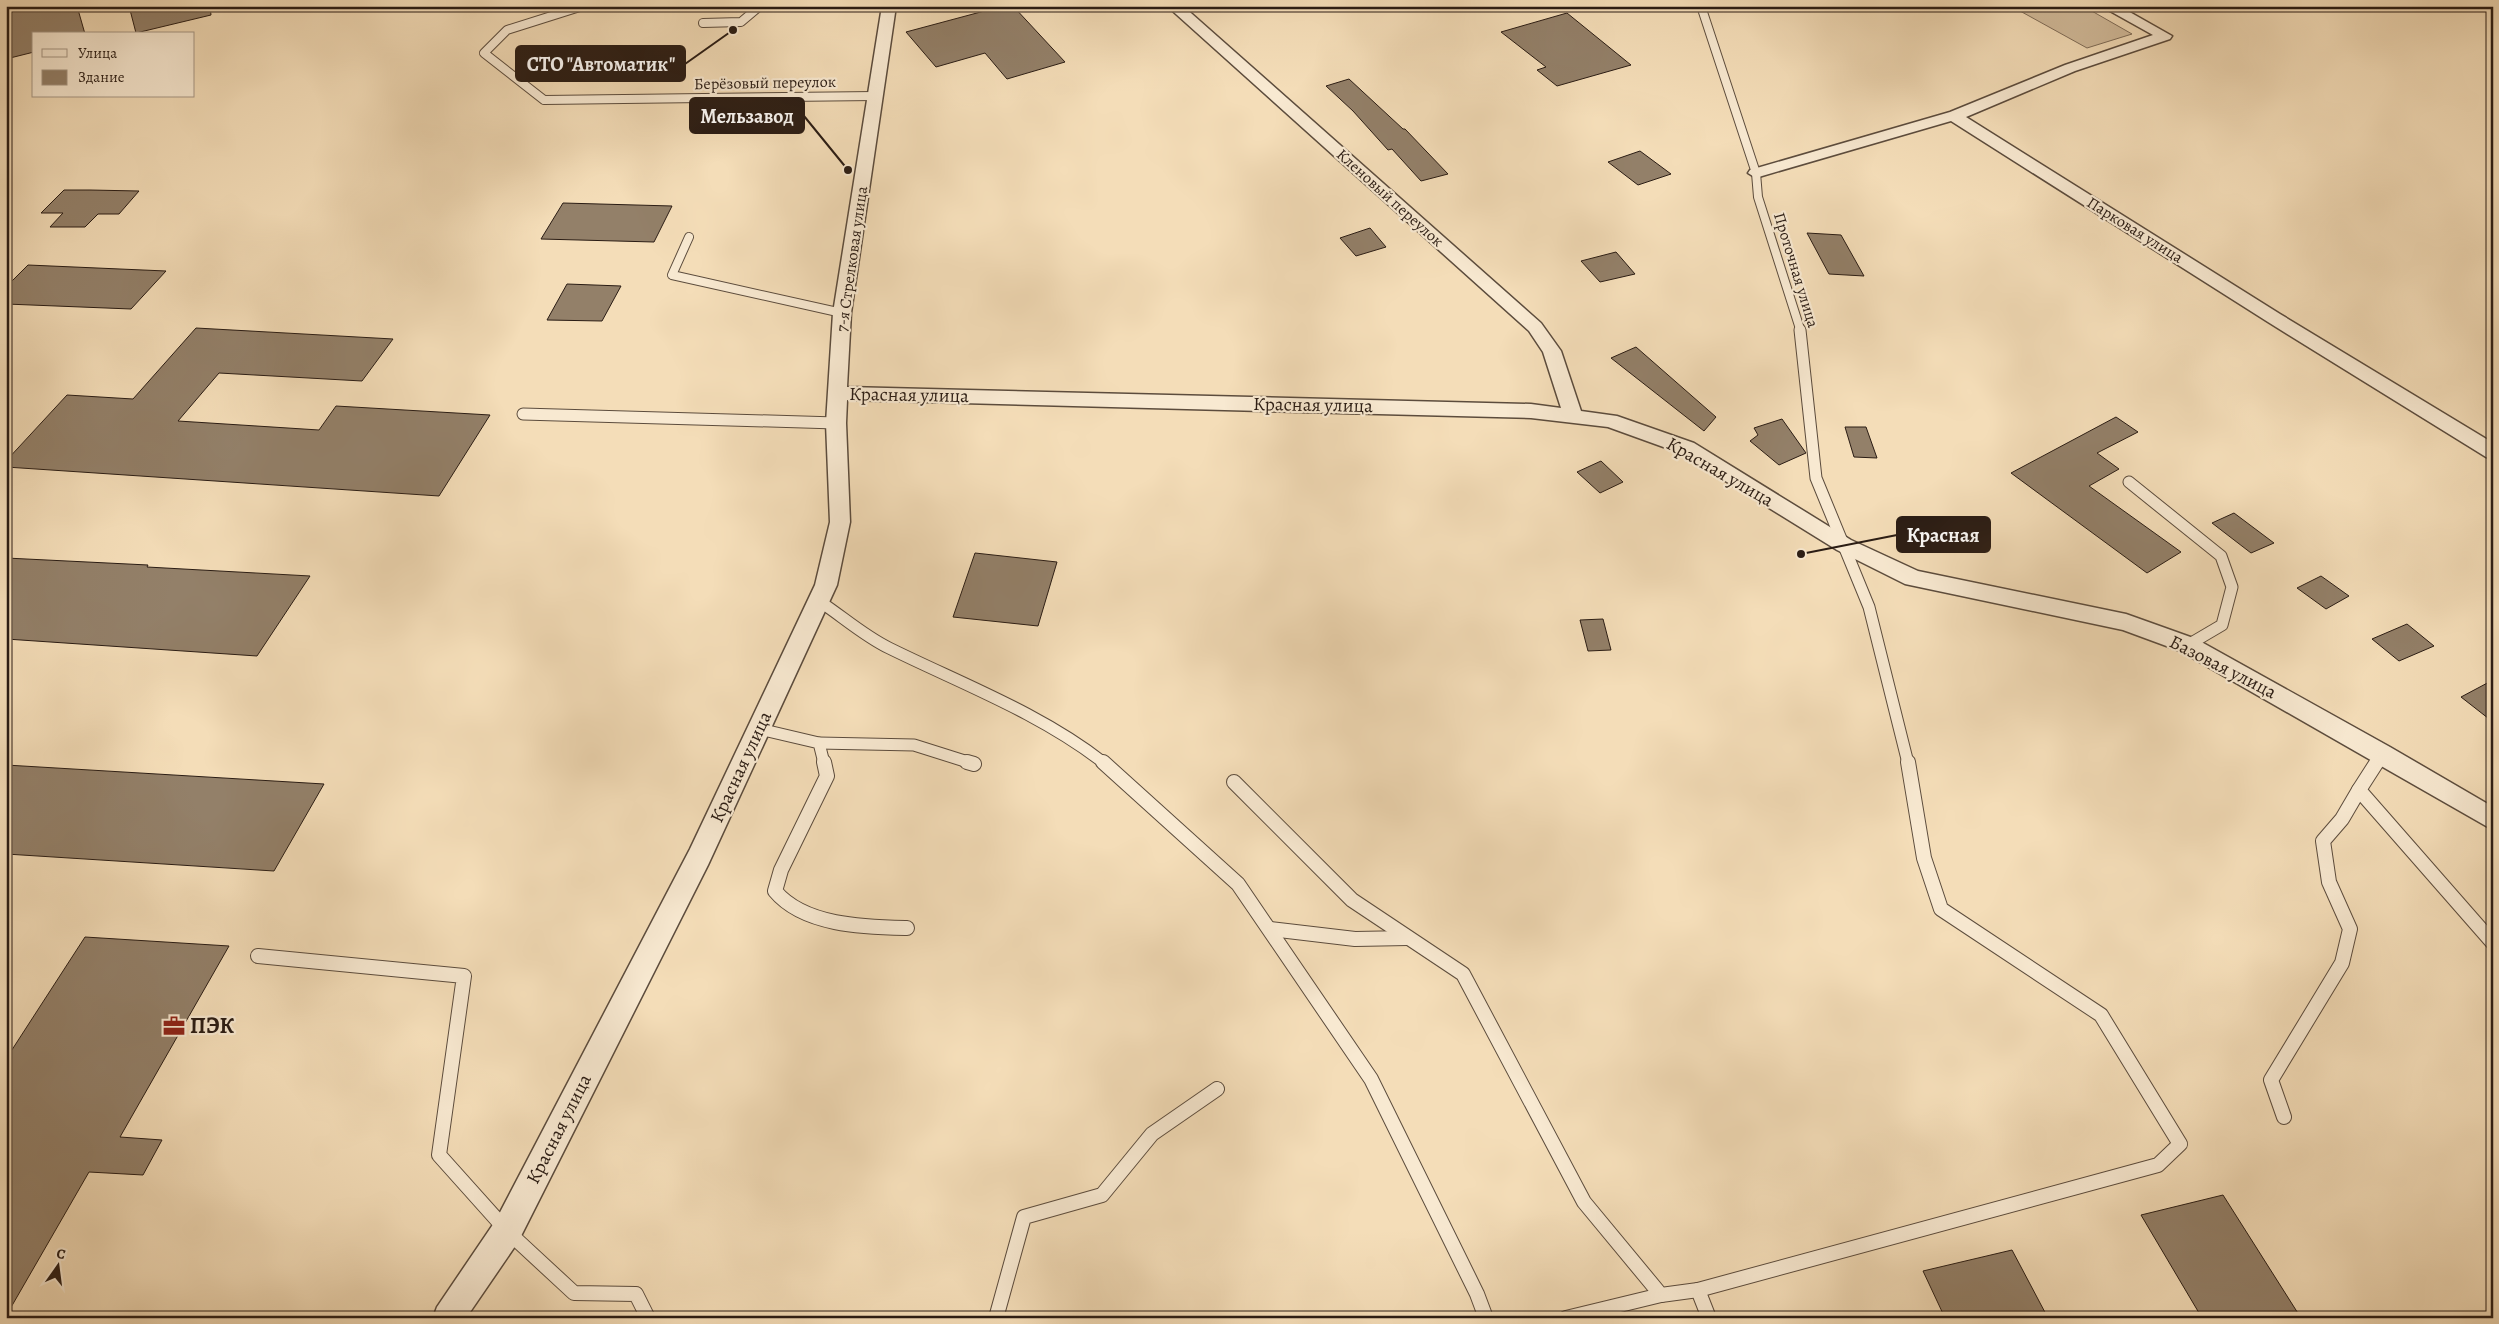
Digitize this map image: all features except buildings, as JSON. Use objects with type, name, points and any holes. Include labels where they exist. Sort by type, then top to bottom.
[{"type":"street","name":"7-я Стрелковая улица","points":[[838,393],[842,313],[889,6]]},
{"type":"street","name":"Кленовый переулок","points":[[1174,6],[1535,327],[1552,351],[1572,414]]},
{"type":"street","points":[[1756,173],[1934,120],[1954,116],[2070,68],[2165,36],[2108,6]]},
{"type":"street","name":"Парковая улица","points":[[1954,116],[2274,318],[2493,452]]},
{"type":"street","name":"Красная улица","points":[[448,1318],[507,1231],[699,857],[826,585],[840,522],[836,423],[838,393],[1531,411],[1572,414],[1610,421],[1687,448],[1844,545]]},
{"type":"street","name":"Базовая улица","points":[[1844,545],[1913,578],[2126,622],[2188,645],[2382,754],[2493,820]]},
{"type":"lane","name":"Берёзовый переулок","points":[[583,6],[506,30],[484,53],[544,100],[875,96]]},
{"type":"lane","points":[[703,23],[741,22],[760,6]]},
{"type":"lane","name":"Проточная улица","points":[[1698,1290],[2158,1165],[2180,1144],[2101,1015],[1941,909],[1924,858],[1905,745],[1870,607],[1816,478],[1800,326],[1758,197],[1756,173],[1701,6]]},
{"type":"lane","points":[[689,237],[672,275],[842,313]]},
{"type":"lane","points":[[524,414],[836,423]]},
{"type":"lane","points":[[2129,482],[2221,556],[2232,587],[2222,625],[2188,645]]},
{"type":"lane","points":[[819,601],[887,646],[980,689],[1080,744],[1116,772],[1238,884],[1371,1079],[1477,1294],[1486,1318]]},
{"type":"lane","points":[[759,729],[819,743],[914,746],[974,764]]},
{"type":"lane","points":[[819,743],[827,776],[781,870],[775,891],[786,903],[812,914],[878,928],[907,928]]},
{"type":"lane","points":[[2284,1117],[2271,1080],[2342,963],[2350,928],[2329,882],[2323,841],[2342,819],[2382,754]]},
{"type":"lane","points":[[1234,782],[1352,900],[1463,974],[1584,1202],[1660,1295]]},
{"type":"lane","points":[[2360,790],[2493,943]]},
{"type":"lane","points":[[1270,929],[1355,939],[1408,938]]},
{"type":"lane","points":[[258,956],[464,976],[439,1155],[507,1231],[574,1293],[636,1294],[648,1318]]},
{"type":"lane","points":[[996,1318],[1024,1217],[1102,1195],[1152,1134],[1217,1089]]},
{"type":"lane","points":[[1566,1318],[1660,1295],[1698,1290],[1709,1318]]},
{"type":"shaded area","points":[[2011,6],[2083,6],[2132,34],[2087,48]]},
{"type":"place","name":"СТО \"Автоматик\"","points":[[733,30]]},
{"type":"place","name":"Мельзавод","points":[[848,170]]},
{"type":"place","name":"Красная","points":[[1801,554]]},
{"type":"place","name":"ПЭК","points":[[174,1026]]}]
